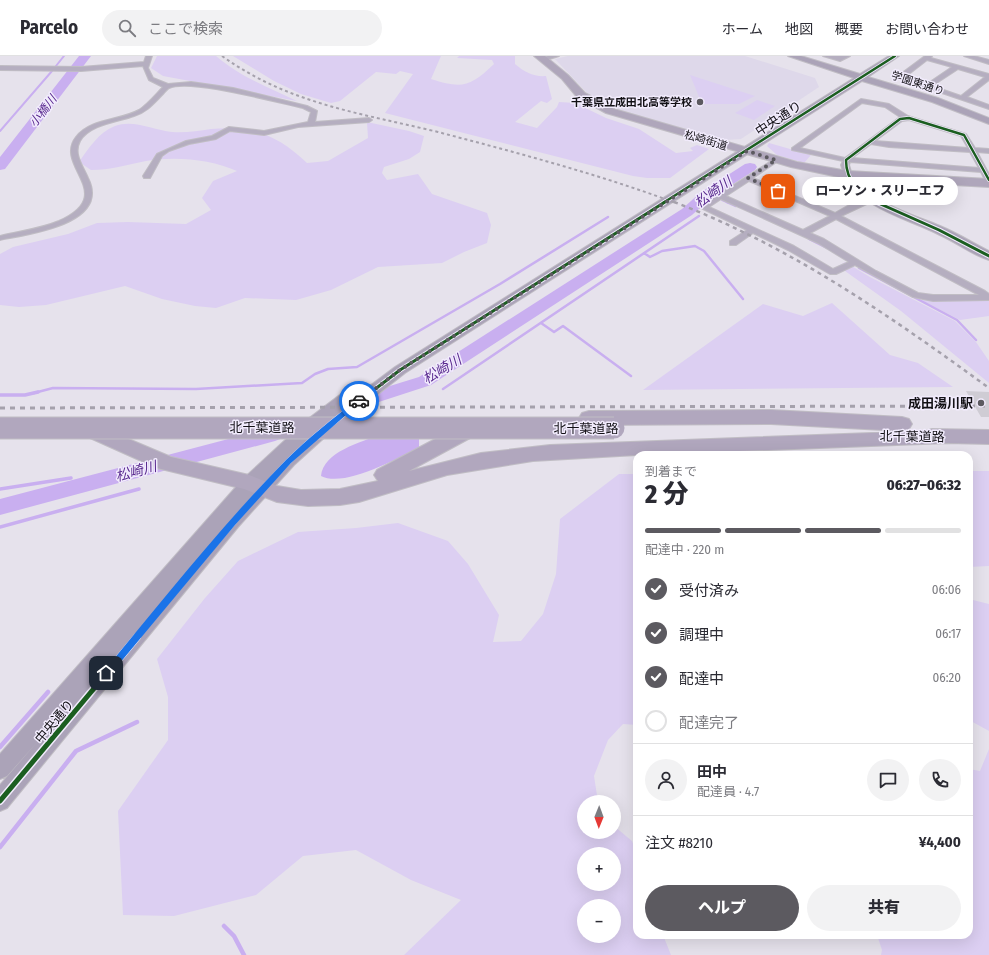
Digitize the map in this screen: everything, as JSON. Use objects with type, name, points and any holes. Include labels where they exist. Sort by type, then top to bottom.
[{"type":"highway","points":[[256,486],[297,485],[314,488],[338,488],[370,481],[401,467],[463,433],[489,424],[522,419],[615,423],[770,416],[902,424]]},
{"type":"highway","points":[[0,419],[46,420],[73,424],[106,435],[151,458],[181,470],[225,478],[256,486],[276,494],[304,498],[342,496],[375,491],[413,477],[467,462],[510,455],[622,449],[848,442],[946,437]]},
{"type":"highway","name":"北千葉道路","points":[[0,428],[615,423],[644,428],[980,437]]},
{"type":"highway","name":"北千葉道路","points":[[644,428],[699,425],[989,424]]},
{"type":"main road","name":"松崎街道","points":[[541,57],[565,77],[581,96],[600,107],[622,116],[776,160],[817,171],[848,175],[989,183]]},
{"type":"street","points":[[149,56],[145,68],[151,79],[167,86],[191,84],[233,90],[305,107],[314,111],[310,124]]},
{"type":"street","points":[[541,57],[556,56]]},
{"type":"street","name":"学園東通り","points":[[792,56],[935,100],[989,121]]},
{"type":"street","points":[[826,56],[840,59],[847,56]]},
{"type":"street","name":"中央通り","points":[[858,76],[884,56]]},
{"type":"street","name":"中央通り","points":[[0,769],[256,486],[284,459],[331,423],[373,383],[400,370],[741,149],[858,76],[895,56]]},
{"type":"street","points":[[968,56],[989,62]]},
{"type":"street","points":[[989,77],[928,57],[900,76],[902,78],[989,106]]},
{"type":"street","points":[[0,68],[81,69],[146,64]]},
{"type":"street","points":[[928,86],[957,67]]},
{"type":"street","points":[[962,98],[989,77]]},
{"type":"street","points":[[0,238],[61,222],[71,218],[84,208],[89,200],[90,192],[89,184],[79,168],[74,155],[77,140],[94,128],[141,111],[148,106],[167,86]]},
{"type":"street","points":[[906,118],[887,105],[861,101],[794,147],[796,150],[846,160],[983,170]]},
{"type":"street","points":[[977,116],[989,111]]},
{"type":"street","points":[[989,180],[964,135],[912,118],[900,119],[846,160],[845,166],[856,189],[870,199],[939,230],[989,256]]},
{"type":"street","points":[[148,176],[159,155],[178,145],[214,138],[230,129],[264,133],[298,125],[369,120]]},
{"type":"street","points":[[870,142],[889,145],[989,151]]},
{"type":"street","points":[[776,160],[704,207],[753,230],[833,272],[856,262]]},
{"type":"street","points":[[748,178],[836,216],[987,297]]},
{"type":"street","points":[[720,196],[804,233],[839,251],[916,295],[925,297],[987,297]]},
{"type":"street","points":[[804,233],[861,202],[870,199]]},
{"type":"street","points":[[734,243],[753,230]]},
{"type":"street","name":"中央通り","points":[[0,800],[227,529],[256,486]]},
{"type":"shaded area","points":[[157,56],[216,56],[244,76],[297,101],[163,76],[151,68]]},
{"type":"shaded area","points":[[233,56],[441,56],[431,79],[458,85],[472,81],[486,72],[494,64],[492,60],[457,58],[459,56],[515,56],[515,64],[522,69],[533,75],[546,76],[552,99],[547,103],[541,101],[515,122],[537,128],[557,107],[559,102],[575,103],[606,118],[639,129],[676,153],[693,151],[690,148],[697,145],[709,149],[670,178],[647,178],[633,176],[385,113],[413,74],[400,71],[396,74],[376,72],[340,101],[331,103],[301,94],[274,81]]},
{"type":"shaded area","name":"千葉県立成田北高等学校","points":[[568,56],[745,56],[815,78],[819,87],[741,139],[725,140],[617,110],[589,95],[555,59]]},
{"type":"shaded area","points":[[690,75],[755,96],[739,104],[702,104]]},
{"type":"shaded area","points":[[757,100],[775,106],[754,120],[735,113]]},
{"type":"shaded area","points":[[367,122],[409,131],[424,136],[420,152],[409,159],[384,167],[382,173],[387,180],[418,174],[432,194],[487,213],[491,225],[487,243],[442,263],[378,267],[331,290],[296,300],[245,298],[216,308],[195,306],[162,299],[125,286],[46,305],[19,307],[0,305],[0,254],[13,247],[68,234],[97,223],[128,222],[186,224],[211,210],[202,198],[213,181],[237,171],[204,161],[180,159],[146,161],[98,170],[91,170],[79,162],[94,141],[104,132],[115,126],[122,124],[136,124],[172,132],[226,128],[252,131],[264,134],[286,145],[307,163],[328,161],[368,138]]},
{"type":"shaded area","points":[[769,143],[811,155],[804,163],[777,155],[767,146]]},
{"type":"shaded area","points":[[845,262],[870,277],[955,321],[976,342],[989,361],[989,383],[901,311],[838,266]]},
{"type":"shaded area","points":[[921,300],[989,301],[989,316],[960,320]]},
{"type":"shaded area","points":[[832,303],[890,355],[918,363],[953,387],[643,390],[763,304],[803,316]]},
{"type":"shaded area","points":[[380,435],[419,435],[419,448],[370,471],[356,475],[331,479],[321,476],[323,468],[328,460],[336,454],[344,449]]},
{"type":"shaded area","points":[[973,471],[989,471],[989,566],[973,567]]},
{"type":"shaded area","points":[[619,474],[633,474],[633,725],[623,724],[608,740],[594,776],[597,795],[577,795],[577,839],[621,839],[621,832],[632,841],[633,939],[665,939],[671,955],[404,955],[461,900],[411,880],[356,850],[303,856],[256,895],[174,916],[123,915],[118,811],[168,740],[168,697],[157,659],[205,598],[238,561],[298,532],[356,528],[398,523],[448,541],[468,564],[499,615],[493,642],[521,641],[543,614],[556,574],[560,519]]},
{"type":"shaded area","points":[[973,600],[989,604],[989,731],[973,722]]},
{"type":"shaded area","points":[[989,749],[989,955],[881,955],[882,950],[878,939],[973,939],[973,770],[980,771]]},
{"type":"building","name":"成田湯川駅","points":[[966,391],[989,392],[989,417],[981,417]]},
{"type":"waterway","points":[[56,66],[64,56]]},
{"type":"waterway","name":"小橋川","points":[[0,166],[85,56]]},
{"type":"waterway","points":[[0,131],[52,71]]},
{"type":"waterway","name":"松崎川","points":[[345,407],[425,381],[687,212],[705,196],[750,167]]},
{"type":"waterway","points":[[722,200],[729,203]]},
{"type":"waterway","points":[[727,202],[736,206]]},
{"type":"waterway","points":[[644,253],[699,216]]},
{"type":"waterway","points":[[36,392],[53,388],[196,389],[302,383],[315,374],[328,369],[357,367],[500,284],[608,217]]},
{"type":"waterway","points":[[809,239],[827,248]]},
{"type":"waterway","points":[[644,253],[650,257],[662,251],[695,246],[704,251],[743,299]]},
{"type":"waterway","points":[[443,389],[644,253]]},
{"type":"waterway","points":[[859,268],[957,320],[976,340]]},
{"type":"waterway","points":[[541,323],[554,332],[563,326],[631,376]]},
{"type":"waterway","points":[[0,395],[25,395],[36,392]]},
{"type":"waterway","name":"松崎川","points":[[0,507],[268,436],[286,429]]},
{"type":"waterway","points":[[0,489],[71,478]]},
{"type":"waterway","points":[[0,527],[139,489]]},
{"type":"waterway","points":[[0,747],[48,692]]},
{"type":"waterway","points":[[0,847],[76,751],[137,722]]},
{"type":"waterway","points":[[224,926],[234,936],[244,955]]},
{"type":"railway","points":[[222,56],[247,72],[273,85],[326,105],[438,132],[528,156],[588,173],[676,203]]},
{"type":"railway","points":[[674,202],[717,220],[758,240],[799,261],[838,284],[989,388]]},
{"type":"railway","points":[[0,408],[989,406]]},
{"type":"cycle path","points":[[0,801],[232,523],[289,461],[331,423],[400,370],[895,56]]},
{"type":"cycle path","points":[[989,180],[964,135],[909,118],[900,119],[846,160],[846,171],[852,183],[863,195],[881,205],[939,230],[989,256]]},
{"type":"way so far","points":[[359,401],[400,370],[747,151],[776,160],[748,178],[778,191]]},
{"type":"place","name":"千葉県立成田北高等学校","points":[[700,102]]},
{"type":"place","name":"ローソン・スリーエフ","points":[[778,191]]},
{"type":"place","name":"成田湯川駅","points":[[981,403]]},
{"type":"route","points":[[106,673],[232,523],[289,462],[331,423],[359,401]]}]
